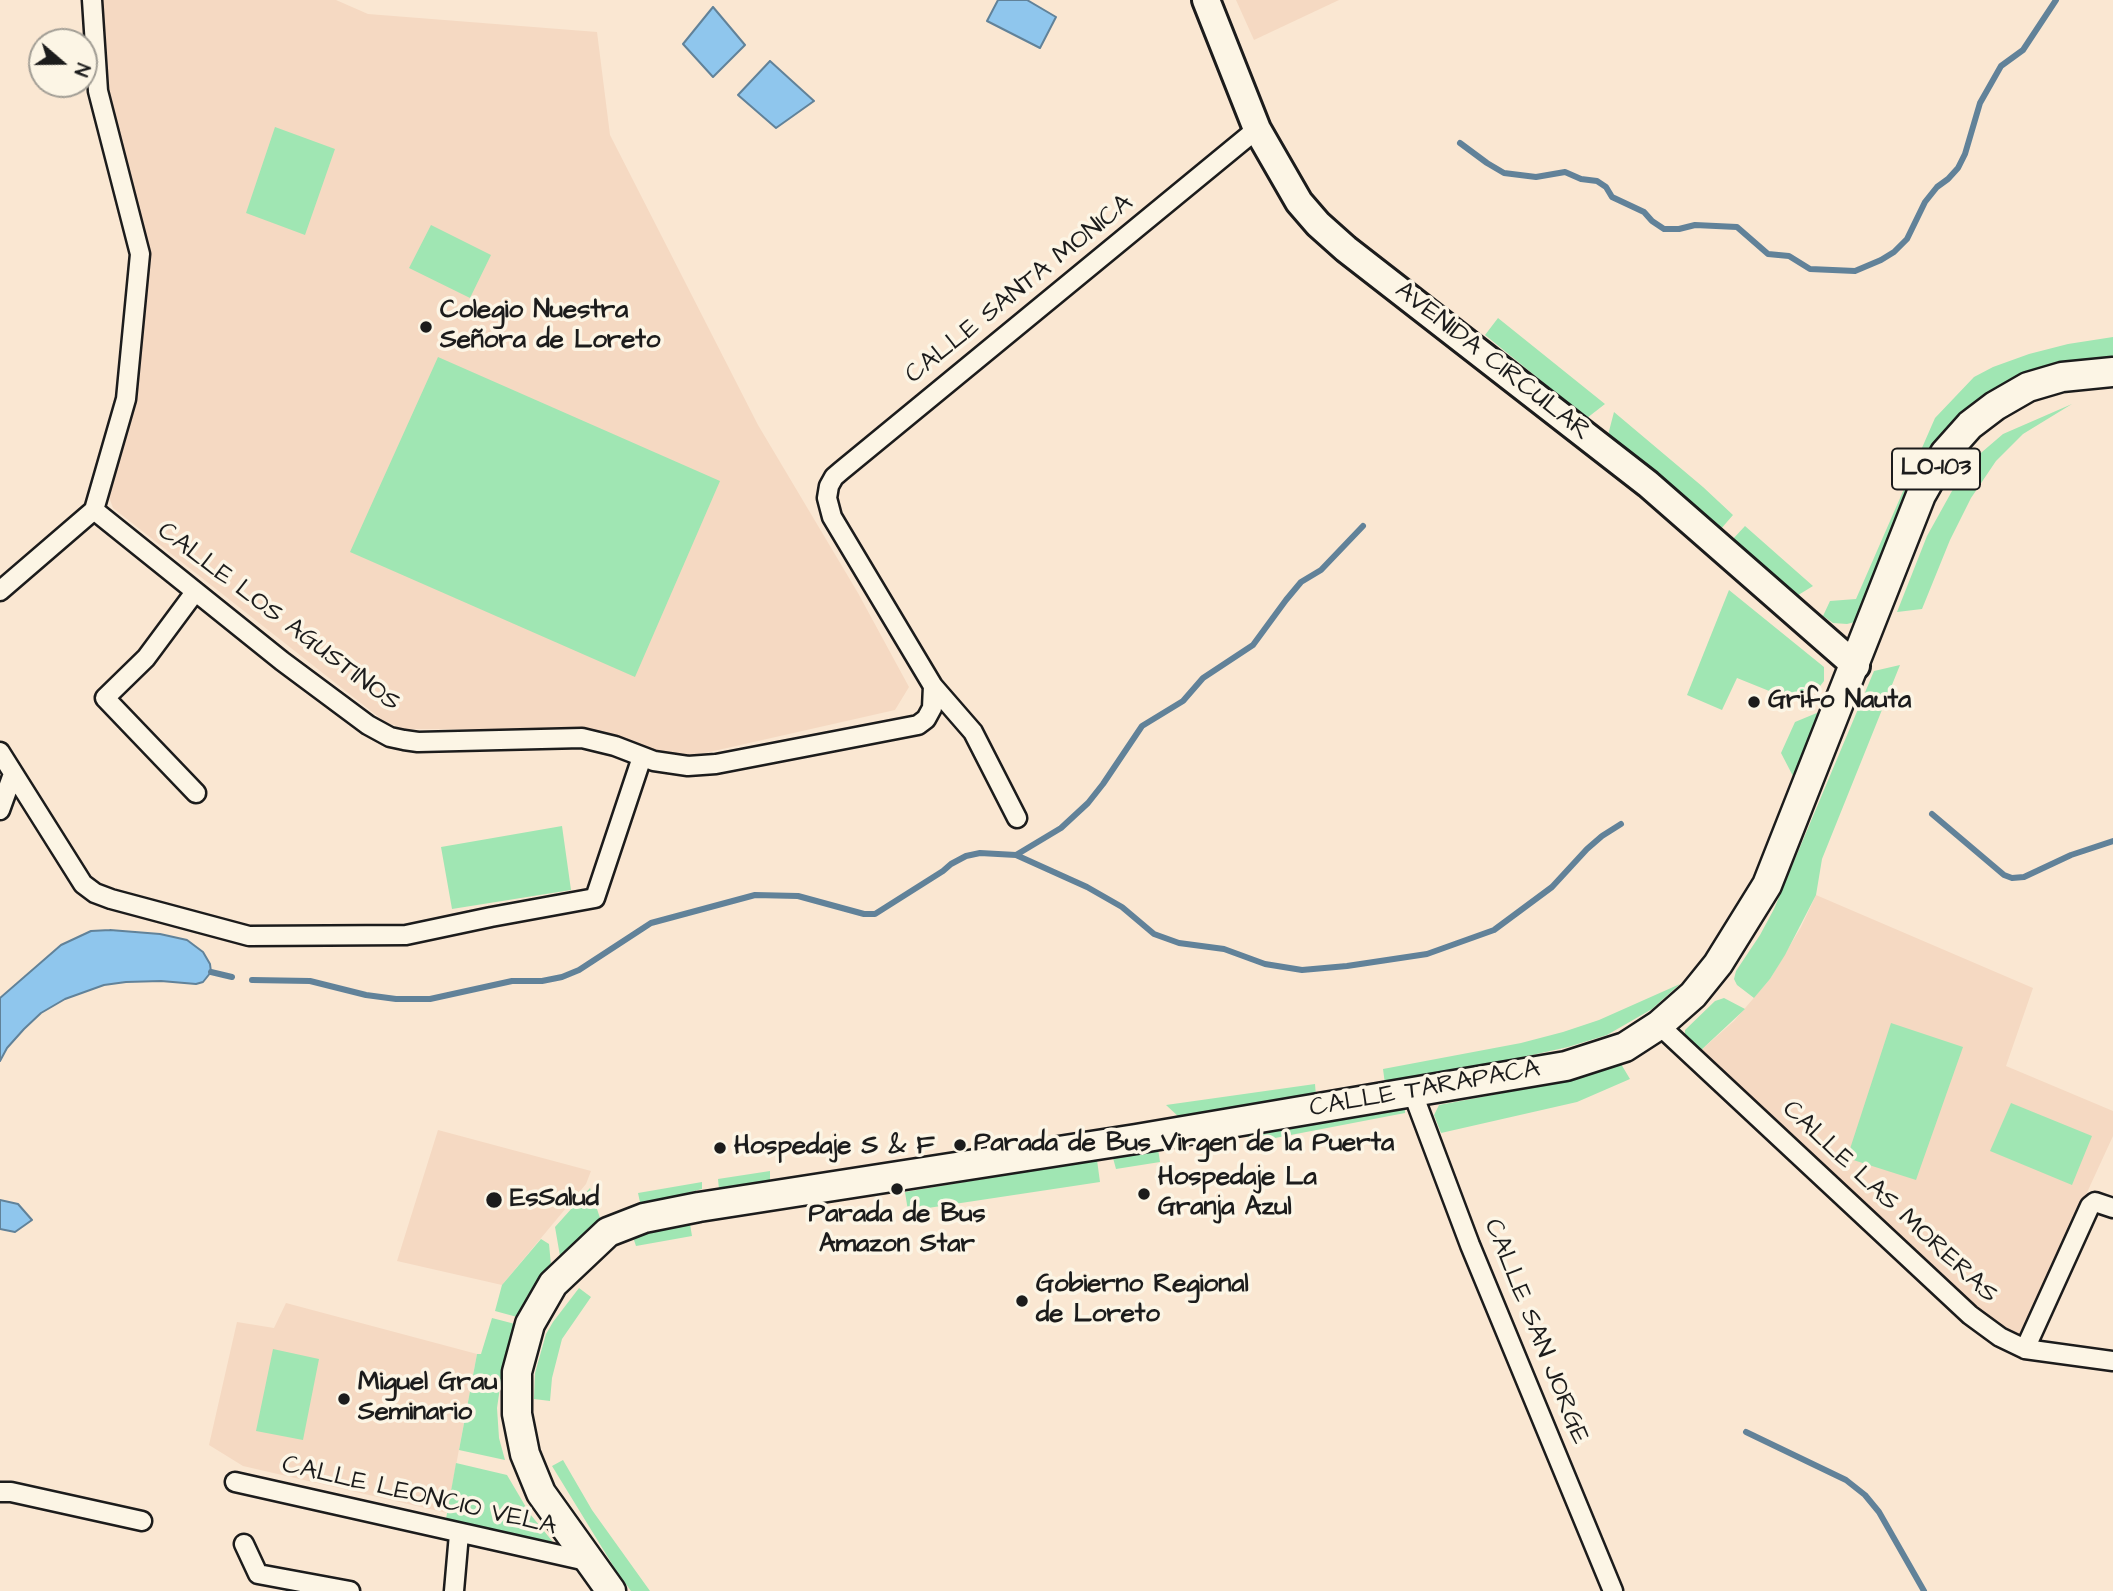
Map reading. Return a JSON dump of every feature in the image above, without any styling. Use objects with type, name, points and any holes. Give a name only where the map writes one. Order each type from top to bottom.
[{"type":"main road","name":"LO-103","points":[[1856,666],[1921,495],[1945,453],[1978,419],[2028,387],[2062,377],[2113,372]]},
{"type":"main road","name":"CALLE TARAPACA","points":[[611,1591],[541,1493],[531,1471],[517,1414],[517,1372],[530,1325],[553,1284],[608,1232],[644,1218],[699,1207],[1136,1139],[1566,1066],[1625,1047],[1659,1026],[1693,995],[1718,964],[1767,885],[1856,666]]},
{"type":"street","points":[[0,591],[94,510],[126,398],[141,254],[98,91],[92,0]]},
{"type":"street","name":"AVENIDA CIRCULAR","points":[[1206,0],[1257,129],[1299,202],[1318,224],[1346,249],[1648,484],[1856,666]]},
{"type":"street","name":"CALLE SANTA MONICA","points":[[933,686],[832,517],[827,498],[834,477],[1257,129]]},
{"type":"street","name":"CALLE LOS AGUSTINOS","points":[[94,510],[357,718],[390,737],[418,742],[582,738],[615,746],[654,761],[688,766],[716,764],[918,725],[926,719],[932,708],[933,686]]},
{"type":"street","points":[[195,592],[146,658],[105,698],[196,793]]},
{"type":"street","points":[[933,686],[973,732],[1017,818]]},
{"type":"street","points":[[0,752],[83,884],[103,896],[249,936],[406,935],[594,898],[642,757]]},
{"type":"street","points":[[0,810],[13,774]]},
{"type":"street","name":"CALLE LAS MORERAS","points":[[1659,1026],[1970,1315],[2000,1337],[2025,1349],[2113,1360]]},
{"type":"street","name":"CALLE SAN JORGE","points":[[1412,1091],[1470,1245],[1613,1591]]},
{"type":"street","points":[[2025,1349],[2090,1206],[2095,1202],[2113,1208]]},
{"type":"street","name":"CALLE LEONCIO VELA","points":[[235,1482],[591,1562]]},
{"type":"street","points":[[0,1492],[142,1521]]},
{"type":"street","points":[[454,1591],[459,1534]]},
{"type":"street","points":[[244,1544],[258,1574],[349,1591]]},
{"type":"shaded area","name":"Colegio Nuestra Señora de Loreto","points":[[102,0],[336,0],[368,14],[597,32],[610,135],[758,425],[858,593],[909,687],[895,710],[705,753],[685,755],[662,754],[590,729],[405,729],[385,722],[113,508],[109,497],[111,486],[136,398],[150,257],[109,90]]},
{"type":"shaded area","points":[[1236,0],[1339,0],[1254,40]]},
{"type":"shaded area","points":[[1816,895],[2033,988],[2006,1066],[2113,1111],[2113,1136],[2021,1336],[1981,1313],[1699,1052],[1734,1021],[1770,979],[1801,927]]},
{"type":"shaded area","name":"EsSalud","points":[[438,1130],[591,1171],[586,1184],[502,1285],[397,1261]]},
{"type":"shaded area","name":"Miguel Grau Seminario","points":[[286,1303],[477,1354],[447,1513],[243,1466],[209,1445],[237,1322],[274,1328]]},
{"type":"green space","points":[[275,127],[335,149],[305,235],[246,213]]},
{"type":"green space","points":[[431,225],[491,255],[470,298],[409,268]]},
{"type":"green space","points":[[1498,318],[1605,404],[1587,418],[1485,335]]},
{"type":"green space","points":[[2113,337],[2113,359],[1991,393],[1859,621],[1833,623],[1823,616],[1830,601],[1856,599],[1935,418],[1974,377],[2029,354]]},
{"type":"green space","points":[[438,357],[720,481],[635,677],[350,552]]},
{"type":"green space","points":[[2072,404],[2023,434],[1996,461],[1971,498],[1950,540],[1922,609],[1897,612],[1927,536],[1952,491],[1975,458],[2003,434]]},
{"type":"green space","points":[[1614,412],[1733,515],[1720,530],[1608,435]]},
{"type":"green space","points":[[1745,526],[1813,586],[1795,597],[1732,540]]},
{"type":"green space","points":[[1729,590],[1824,667],[1824,681],[1817,690],[1794,701],[1737,678],[1722,710],[1687,695]]},
{"type":"green space","points":[[1900,665],[1822,859],[1816,895],[1785,955],[1754,998],[1737,985],[1734,979],[1736,971],[1774,909],[1874,671]]},
{"type":"green space","points":[[1824,710],[1795,780],[1781,753],[1795,722]]},
{"type":"green space","points":[[562,826],[571,890],[452,909],[441,847]]},
{"type":"green space","points":[[1680,984],[1652,1009],[1607,1035],[1568,1047],[1483,1066],[1385,1084],[1383,1069],[1521,1043],[1563,1032],[1599,1020]]},
{"type":"green space","points":[[1724,998],[1745,1009],[1699,1052],[1685,1040],[1685,1030],[1715,1001]]},
{"type":"green space","points":[[1891,1023],[1963,1047],[1916,1180],[1847,1158]]},
{"type":"green space","points":[[1621,1064],[1630,1079],[1577,1102],[1441,1133],[1434,1115],[1439,1105],[1567,1081]]},
{"type":"green space","points":[[1315,1084],[1316,1096],[1180,1118],[1166,1105]]},
{"type":"green space","points":[[2011,1103],[2092,1136],[2072,1185],[1990,1151]]},
{"type":"green space","points":[[1405,1106],[1405,1113],[1249,1143],[1247,1133]]},
{"type":"green space","points":[[1158,1149],[1160,1162],[1116,1169],[1113,1158]]},
{"type":"green space","points":[[1097,1160],[1100,1182],[908,1211],[905,1192]]},
{"type":"green space","points":[[770,1171],[770,1181],[719,1189],[718,1179]]},
{"type":"green space","points":[[702,1182],[702,1189],[641,1207],[638,1193]]},
{"type":"green space","points":[[590,1188],[601,1221],[560,1256],[555,1227]]},
{"type":"green space","points":[[690,1224],[692,1236],[636,1246],[636,1236]]},
{"type":"green space","points":[[541,1239],[549,1244],[551,1265],[527,1296],[517,1317],[495,1311],[502,1285]]},
{"type":"green space","points":[[579,1288],[591,1297],[562,1339],[552,1378],[550,1401],[534,1399],[535,1373],[546,1334]]},
{"type":"green space","points":[[492,1318],[515,1324],[504,1360],[497,1408],[499,1438],[505,1460],[459,1450],[477,1354],[481,1354]]},
{"type":"green space","points":[[273,1349],[319,1359],[303,1440],[256,1431]]},
{"type":"green space","points":[[563,1460],[592,1510],[650,1591],[631,1591],[617,1572],[552,1466]]},
{"type":"green space","points":[[456,1463],[507,1475],[530,1514],[553,1542],[446,1519]]},
{"type":"water","points":[[998,0],[1027,0],[1056,17],[1040,48],[987,21]]},
{"type":"water","points":[[713,7],[745,45],[713,77],[683,44]]},
{"type":"water","points":[[770,61],[814,101],[776,128],[738,95]]},
{"type":"water","points":[[91,931],[160,934],[187,940],[203,952],[211,972],[203,982],[196,984],[126,982],[104,985],[65,999],[41,1013],[24,1029],[7,1048],[0,1061],[0,998],[61,945]]},
{"type":"water","points":[[0,1200],[18,1204],[32,1220],[15,1232],[0,1229]]},
{"type":"waterway","points":[[1460,143],[1504,173],[1536,177],[1565,172],[1581,179],[1597,181],[1606,187],[1612,197],[1644,212],[1664,229],[1695,225],[1737,227],[1768,254],[1789,256],[1810,269],[1855,271],[1881,260],[1907,239],[1925,202],[1958,168],[1965,154],[1980,103],[2001,66],[2023,50],[2056,0]]},
{"type":"waterway","points":[[252,980],[310,981],[366,995],[396,999],[430,999],[512,981],[542,981],[562,977],[579,970],[651,923],[755,895],[798,896],[864,914],[875,914],[966,856],[980,853],[1016,855],[1061,828],[1088,803],[1142,726],[1183,701],[1203,678],[1253,645],[1301,582],[1321,570],[1363,526]]},
{"type":"waterway","points":[[1932,814],[2004,875],[2012,878],[2024,877],[2071,855],[2113,841]]},
{"type":"waterway","points":[[1016,855],[1087,887],[1122,907],[1154,934],[1179,943],[1224,949],[1265,964],[1302,970],[1427,954],[1494,930],[1552,887],[1587,849],[1621,824]]},
{"type":"waterway","points":[[211,972],[232,977]]},
{"type":"waterway","points":[[1746,1432],[1846,1480],[1865,1495],[1879,1512],[1924,1591]]},
{"type":"place","name":"Colegio Nuestra Señora de Loreto","points":[[426,327]]},
{"type":"place","name":"Grifo Nauta","points":[[1754,702]]},
{"type":"place","name":"Parada de Bus Virgen de la Puerta","points":[[960,1145]]},
{"type":"place","name":"Hospedaje S & F","points":[[720,1148]]},
{"type":"place","name":"Parada de Bus Amazon Star","points":[[897,1189]]},
{"type":"place","name":"Hospedaje La Granja Azul","points":[[1144,1194]]},
{"type":"place","name":"EsSalud","points":[[494,1200]]},
{"type":"place","name":"Gobierno Regional de Loreto","points":[[1022,1301]]},
{"type":"place","name":"Miguel Grau Seminario","points":[[344,1399]]}]
